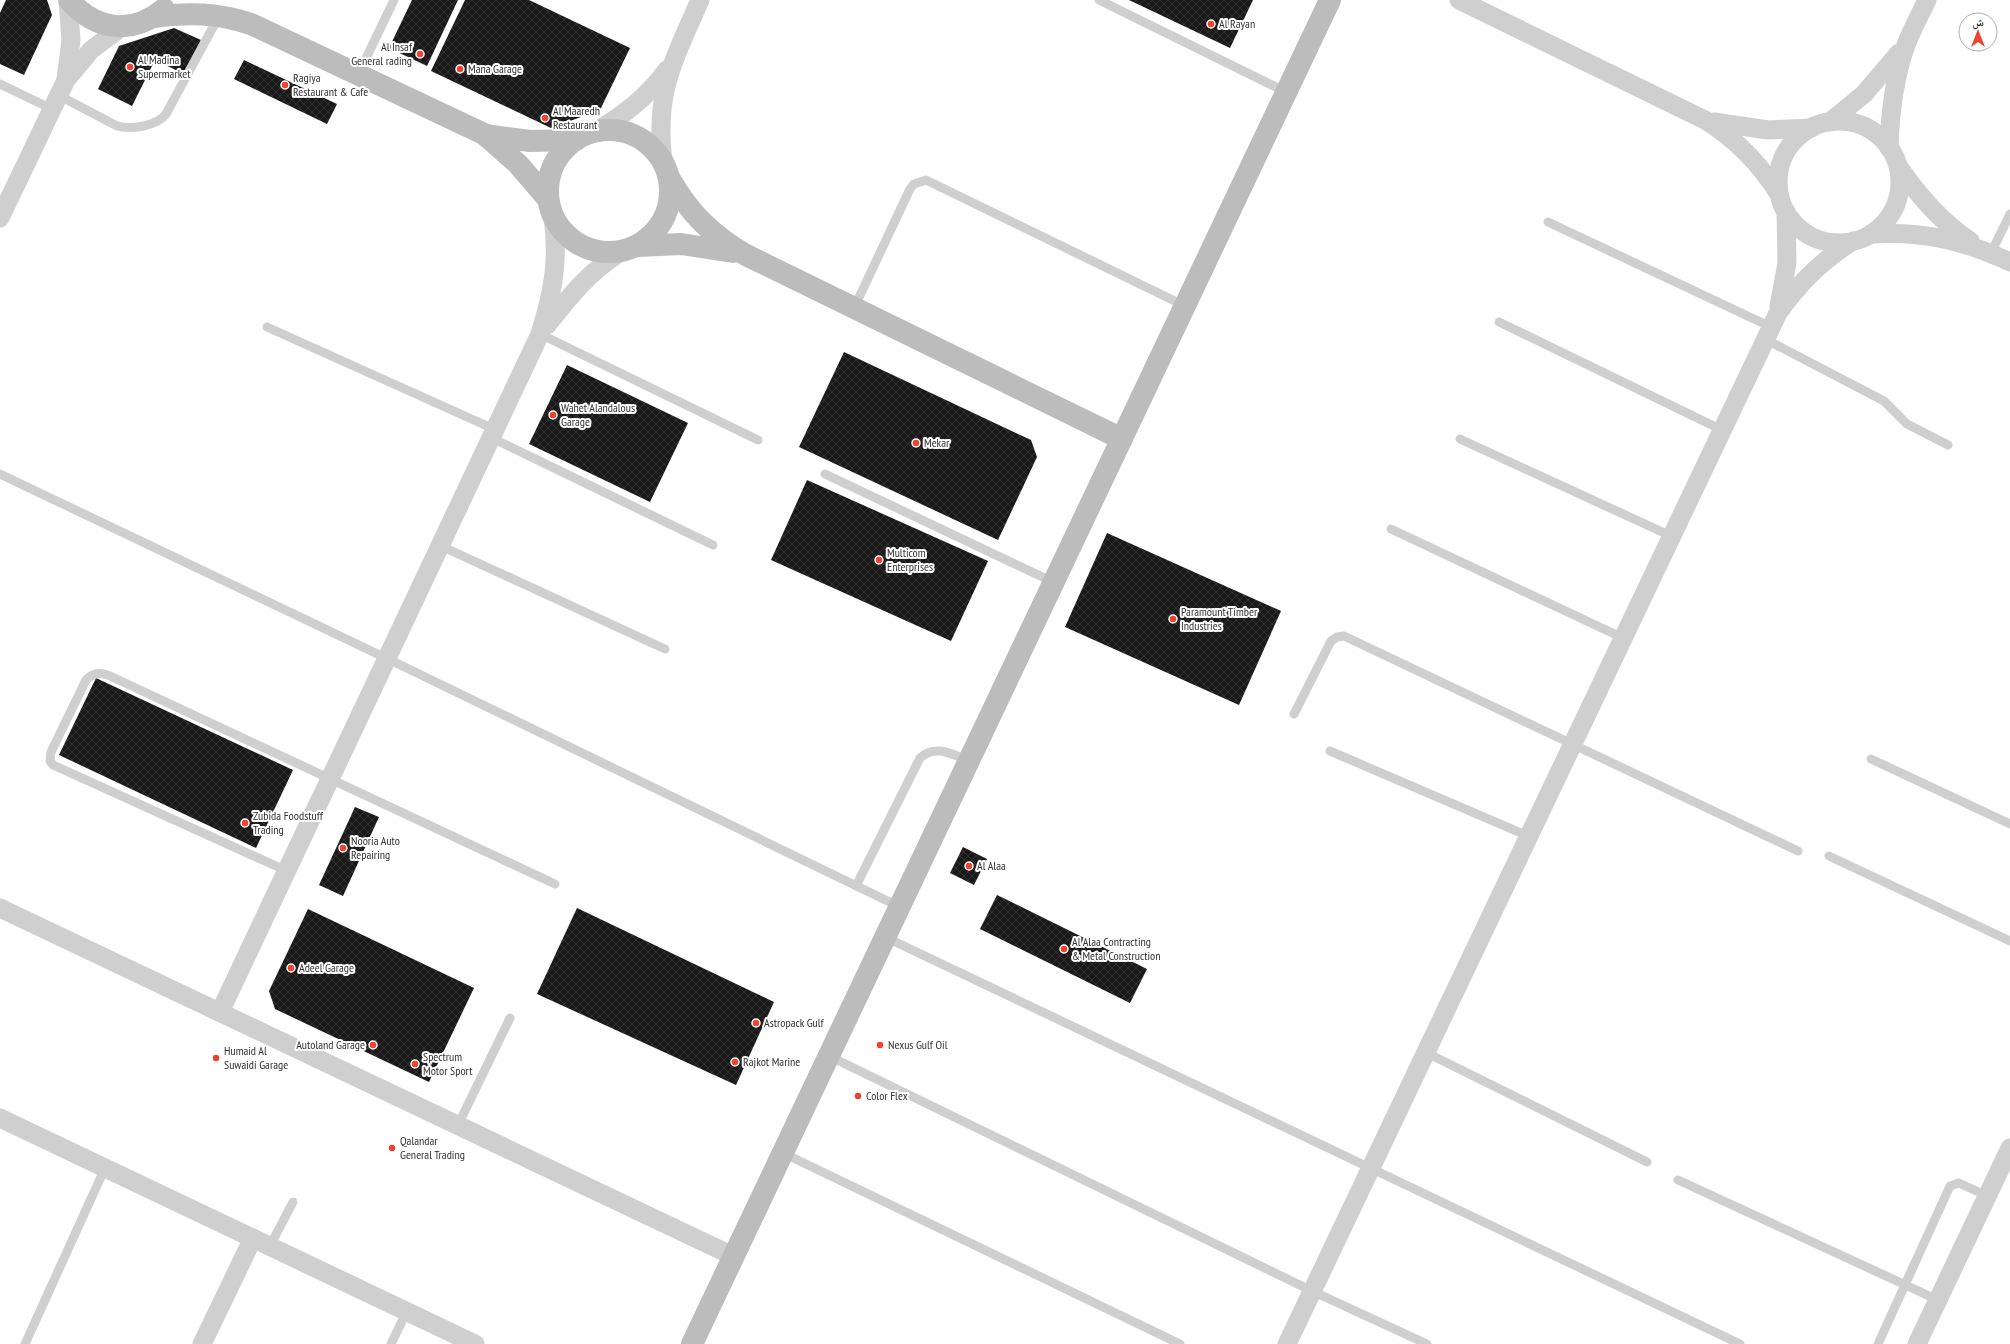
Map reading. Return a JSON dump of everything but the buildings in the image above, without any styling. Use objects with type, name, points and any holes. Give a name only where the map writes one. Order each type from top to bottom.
[{"type":"street","points":[[68,0],[79,11],[92,20],[107,25],[124,26],[139,24],[154,17],[220,8],[484,134],[518,164],[550,208],[562,231],[574,242],[595,251],[689,245],[725,250],[746,255]]},
{"type":"street","points":[[59,95],[71,40],[68,0]]},
{"type":"street","points":[[154,17],[172,0]]},
{"type":"street","points":[[540,334],[573,291],[587,277],[628,249],[651,237],[661,225],[668,211],[671,195],[660,141],[662,102],[672,64],[700,0]]},
{"type":"street","points":[[692,1344],[898,906],[1330,0]]},
{"type":"street","points":[[1459,0],[1705,120],[1725,133],[1747,152],[1759,165],[1779,194],[1786,212],[1787,263],[1771,326]]},
{"type":"street","points":[[1889,148],[1891,105],[1900,64],[1906,44],[1927,0]]},
{"type":"street","points":[[0,218],[59,95],[91,50],[124,26]]},
{"type":"street","points":[[1830,122],[1879,78],[1906,44]]},
{"type":"street","points":[[220,1012],[388,659],[540,334],[554,281],[556,253],[548,181],[554,165],[563,151],[585,136],[613,122],[635,105],[659,81],[672,64]]},
{"type":"street","points":[[1705,120],[1733,126],[1768,130],[1811,128],[1830,122],[1847,122],[1863,126],[1878,135],[1889,148],[1898,165],[1927,204],[1963,236],[1987,251]]},
{"type":"street","points":[[1779,194],[1778,178],[1781,163],[1788,148],[1798,137],[1811,128]]},
{"type":"street","points":[[484,134],[530,141],[585,136],[610,130],[626,132],[641,138],[653,148],[679,195],[702,223],[715,235],[746,255],[1122,439]]},
{"type":"street","points":[[1287,1344],[1771,326],[1790,295],[1814,270],[1836,252],[1853,241],[1871,234],[1883,224],[1896,204],[1900,181],[1898,165]]},
{"type":"street","points":[[1786,212],[1801,229],[1822,240],[1838,243],[1853,241]]},
{"type":"street","points":[[1871,234],[1917,234],[1962,242],[1987,251],[2010,262]]},
{"type":"street","points":[[0,908],[733,1256]]},
{"type":"street","points":[[2,1123],[105,1168],[475,1344]]},
{"type":"street","points":[[1917,1344],[2010,1148]]},
{"type":"street","points":[[202,1344],[253,1238]]},
{"type":"lane","points":[[358,75],[394,0]]},
{"type":"lane","points":[[1099,0],[1287,92]]},
{"type":"lane","points":[[0,84],[59,95],[117,126],[127,128],[156,122],[164,117],[168,110],[220,8]]},
{"type":"lane","points":[[854,308],[910,189],[919,181],[926,180],[1185,306]]},
{"type":"lane","points":[[1987,251],[2010,214]]},
{"type":"lane","points":[[1548,222],[1771,326],[1884,401],[1907,424],[1948,445]]},
{"type":"lane","points":[[1499,322],[1722,430]]},
{"type":"lane","points":[[267,327],[494,434],[713,545]]},
{"type":"lane","points":[[540,334],[758,440]]},
{"type":"lane","points":[[1460,439],[1671,536]]},
{"type":"lane","points":[[0,474],[388,659],[898,906]]},
{"type":"lane","points":[[825,474],[1053,582]]},
{"type":"lane","points":[[1391,529],[1623,638]]},
{"type":"lane","points":[[441,546],[665,649]]},
{"type":"lane","points":[[1294,714],[1331,641],[1336,637],[1344,636],[1798,850]]},
{"type":"lane","points":[[287,871],[56,768],[50,761],[51,752],[86,680],[96,673],[102,673],[555,884]]},
{"type":"lane","points":[[856,886],[920,758],[930,751],[936,750],[968,760]]},
{"type":"lane","points":[[1330,750],[1528,836]]},
{"type":"lane","points":[[1871,759],[2010,824]]},
{"type":"lane","points":[[1829,856],[2010,941]]},
{"type":"lane","points":[[884,936],[1740,1344]]},
{"type":"lane","points":[[458,1125],[510,1018]]},
{"type":"lane","points":[[1425,1052],[1647,1162]]},
{"type":"lane","points":[[828,1055],[1312,1291],[1427,1344]]},
{"type":"lane","points":[[782,1153],[1180,1344]]},
{"type":"lane","points":[[25,1344],[105,1168]]},
{"type":"lane","points":[[1678,1180],[1938,1300]]},
{"type":"lane","points":[[1878,1344],[1950,1186],[1959,1183],[1987,1196]]},
{"type":"lane","points":[[270,1246],[293,1202]]},
{"type":"lane","points":[[391,1344],[407,1311]]},
{"type":"place","name":"Al Rayan","points":[[1211,24]]},
{"type":"place","name":"Al Insaf General rading","points":[[420,54]]},
{"type":"place","name":"Al Madina Supermarket","points":[[130,67]]},
{"type":"place","name":"Mana Garage","points":[[460,69]]},
{"type":"place","name":"Ragiya Restaurant & Cafe","points":[[285,85]]},
{"type":"place","name":"Al Maaredh Restaurant","points":[[545,118]]},
{"type":"place","name":"Wahet Alandalous Garage","points":[[553,415]]},
{"type":"place","name":"Mekar","points":[[916,443]]},
{"type":"place","name":"Multicom Enterprises","points":[[879,560]]},
{"type":"place","name":"Paramount Timber Industries","points":[[1173,619]]},
{"type":"place","name":"Zubida Foodstuff Trading","points":[[245,823]]},
{"type":"place","name":"Nooria Auto Repairing","points":[[343,848]]},
{"type":"place","name":"Al Alaa","points":[[969,866]]},
{"type":"place","name":"Al Alaa Contracting & Metal Construction","points":[[1064,949]]},
{"type":"place","name":"Adeel Garage","points":[[291,968]]},
{"type":"place","name":"Astropack Gulf","points":[[756,1023]]},
{"type":"place","name":"Autoland Garage","points":[[373,1045]]},
{"type":"place","name":"Nexus Gulf Oil","points":[[880,1045]]},
{"type":"place","name":"Humaid Al Suwaidi Garage","points":[[216,1058]]},
{"type":"place","name":"Rajkot Marine","points":[[735,1062]]},
{"type":"place","name":"Spectrum Motor Sport","points":[[415,1064]]},
{"type":"place","name":"Color Flex","points":[[858,1096]]},
{"type":"place","name":"Qalandar General Trading","points":[[392,1148]]}]
